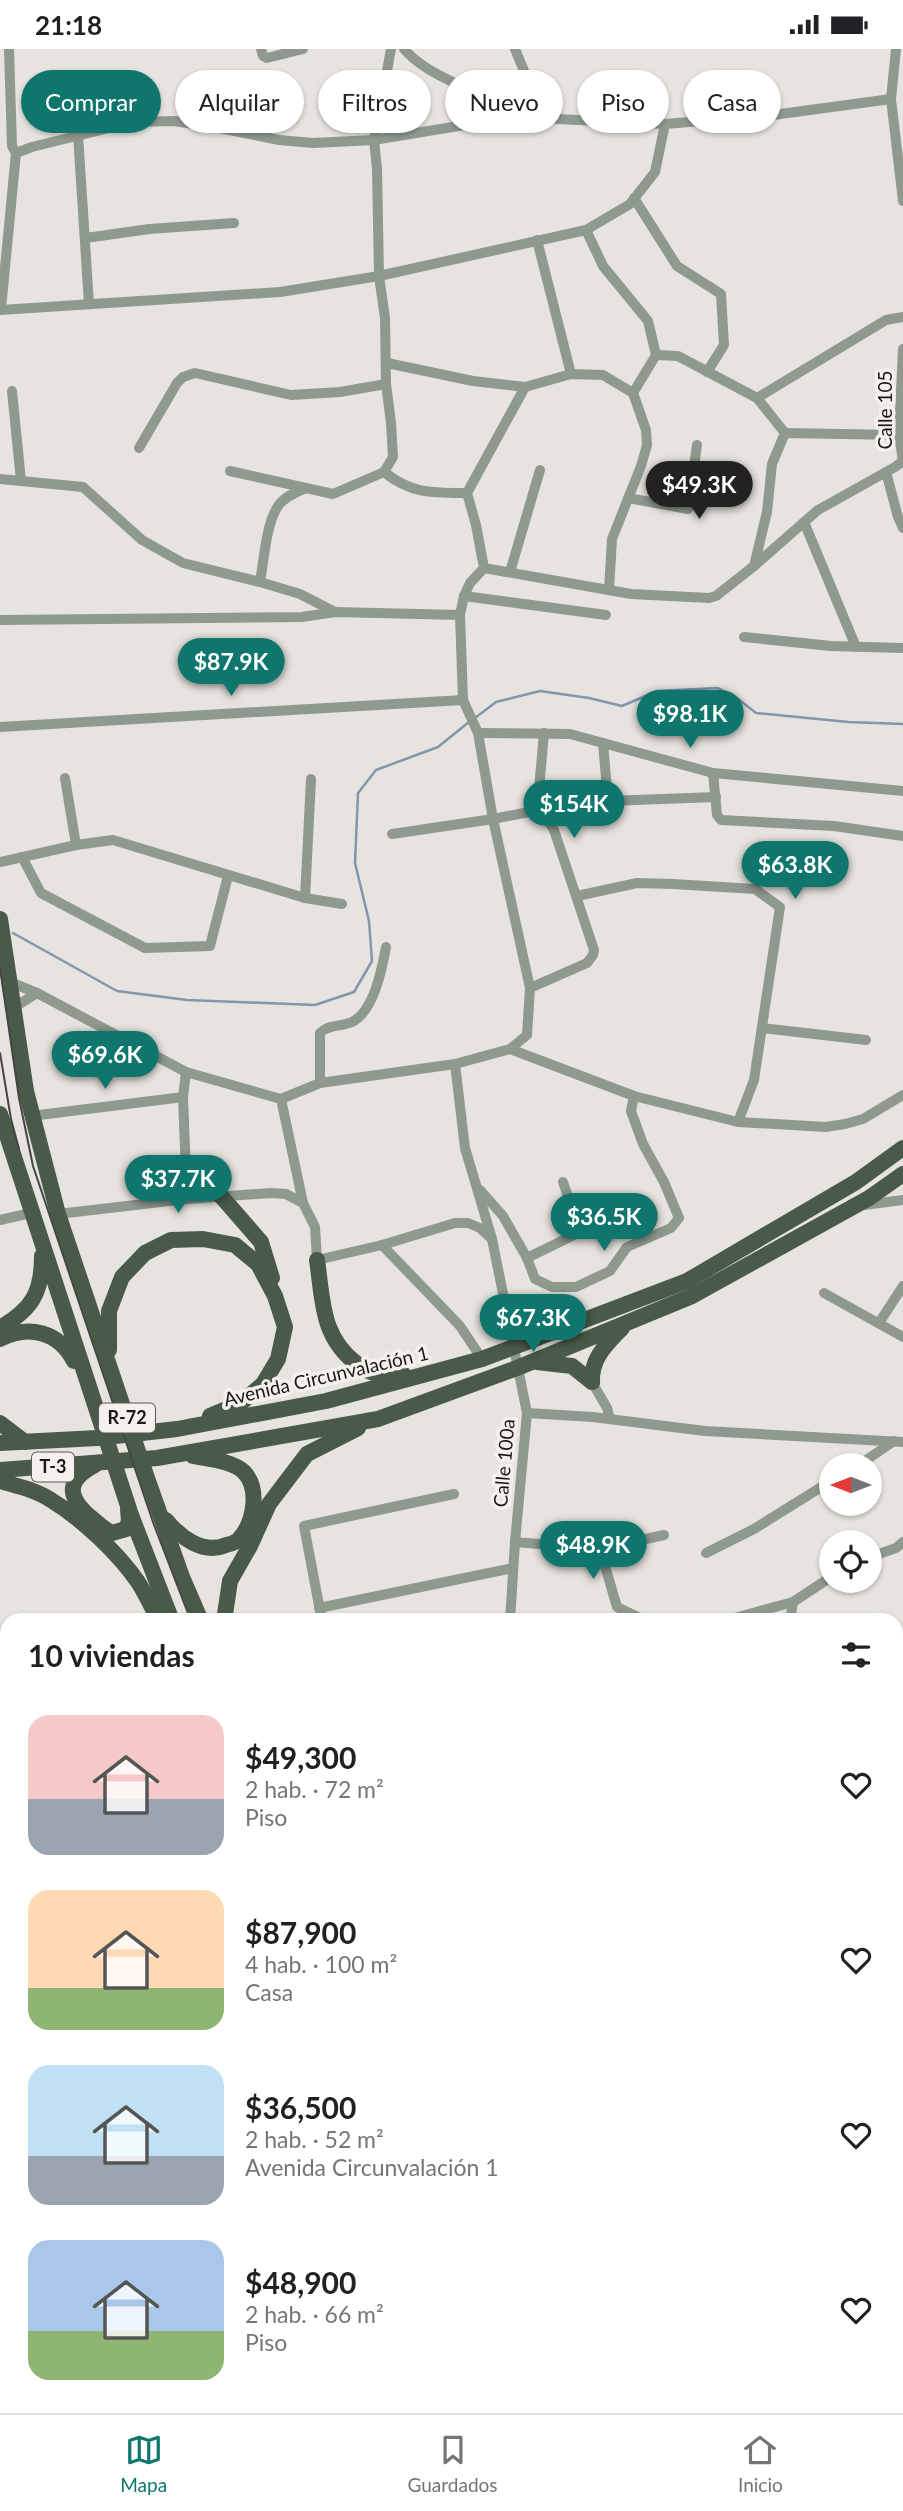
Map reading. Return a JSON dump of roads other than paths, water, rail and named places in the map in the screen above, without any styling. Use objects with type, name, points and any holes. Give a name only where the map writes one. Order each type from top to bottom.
[{"type":"main road","name":"R-72","points":[[0,919],[31,1116],[58,1214],[182,1577],[198,1613]]},
{"type":"main road","name":"R-72","points":[[0,1114],[128,1507],[169,1613]]},
{"type":"main road","name":"Avenida Circunvalación 1","points":[[0,1443],[98,1439],[177,1429],[326,1401],[482,1359],[687,1281],[856,1181],[903,1149]]},
{"type":"main road","name":"T-3","points":[[0,1469],[157,1458],[378,1419],[533,1361],[692,1296],[854,1206],[903,1174]]},
{"type":"main road","points":[[177,1429],[241,1403],[263,1384],[278,1359],[285,1327],[275,1296],[268,1259],[261,1242],[221,1196]]},
{"type":"main road","points":[[108,1363],[109,1311],[122,1277],[145,1253],[171,1240],[203,1239],[234,1245],[258,1264],[275,1296]]},
{"type":"main road","points":[[0,1328],[21,1315],[30,1305],[39,1287],[42,1247]]},
{"type":"main road","points":[[317,1260],[326,1323],[341,1352],[369,1373],[392,1376],[454,1368]]},
{"type":"main road","points":[[592,1382],[591,1367],[596,1357],[627,1322]]},
{"type":"main road","points":[[0,1339],[34,1330],[53,1336],[68,1349],[89,1388]]},
{"type":"main road","points":[[533,1361],[572,1366],[592,1382]]},
{"type":"main road","points":[[225,1613],[230,1581],[250,1546],[269,1503],[288,1478],[307,1454],[378,1419]]},
{"type":"main road","points":[[0,1423],[25,1442]]},
{"type":"main road","points":[[159,1511],[176,1533],[194,1544],[217,1549],[239,1540],[250,1520],[254,1506],[252,1489],[244,1472],[226,1463],[184,1454]]},
{"type":"main road","points":[[101,1463],[85,1470],[72,1487],[72,1496],[78,1506],[112,1533],[126,1529],[129,1521],[128,1507]]},
{"type":"main road","points":[[0,1481],[51,1500],[86,1527],[121,1559],[140,1584],[155,1613]]},
{"type":"street","points":[[9,49],[6,103],[9,148],[1,309],[280,292],[379,276],[586,229],[630,204],[655,172],[663,133]]},
{"type":"street","points":[[261,49],[263,56],[267,58],[303,49]]},
{"type":"street","points":[[230,471],[334,494],[384,472],[393,457],[386,384],[385,318],[379,276],[377,169],[373,140],[391,49]]},
{"type":"street","points":[[404,49],[414,60],[445,80]]},
{"type":"street","points":[[515,49],[524,70]]},
{"type":"street","points":[[896,49],[899,81],[891,99],[903,201]]},
{"type":"street","points":[[669,124],[773,115],[891,99]]},
{"type":"street","points":[[9,148],[133,122],[174,121],[279,140],[313,143],[373,140],[445,128]]},
{"type":"street","points":[[78,135],[89,304]]},
{"type":"street","points":[[634,198],[677,265],[721,293],[724,345],[707,372]]},
{"type":"street","points":[[86,238],[149,229],[234,223]]},
{"type":"street","points":[[586,229],[603,266],[648,321],[656,355],[633,393]]},
{"type":"street","points":[[537,240],[571,374]]},
{"type":"street","points":[[757,398],[886,320],[903,317]]},
{"type":"street","name":"Calle 105","points":[[903,349],[897,465],[898,517],[903,528]]},
{"type":"street","points":[[656,355],[678,356],[757,398],[785,433]]},
{"type":"street","points":[[387,363],[473,381],[525,387],[571,374],[603,375],[633,393],[647,436],[645,453],[612,539],[609,590]]},
{"type":"street","points":[[139,448],[177,383],[183,377],[195,373],[291,395],[340,392],[386,384]]},
{"type":"street","points":[[484,568],[467,493],[525,387]]},
{"type":"street","points":[[12,391],[21,481]]},
{"type":"street","points":[[785,433],[899,435]]},
{"type":"street","points":[[754,566],[767,513],[772,464],[785,433]]},
{"type":"street","points":[[628,498],[688,509],[697,445]]},
{"type":"street","points":[[484,568],[631,594],[709,598],[716,596],[754,566],[818,510],[897,465]]},
{"type":"street","points":[[510,572],[540,470]]},
{"type":"street","points":[[384,472],[397,483],[426,493],[467,493]]},
{"type":"street","points":[[0,479],[83,487],[142,540],[183,563],[300,594],[335,612]]},
{"type":"street","points":[[260,582],[270,530],[278,506],[290,495],[306,488]]},
{"type":"street","points":[[804,522],[856,647]]},
{"type":"street","points":[[10,982],[37,993],[186,1072],[281,1099],[320,1083],[456,1064],[510,1049],[527,1035],[530,988],[492,820],[477,730],[463,700],[460,615],[470,583],[484,568]]},
{"type":"street","points":[[464,596],[606,615]]},
{"type":"street","points":[[0,620],[302,617],[335,612],[460,615]]},
{"type":"street","points":[[744,637],[856,647],[903,648]]},
{"type":"street","points":[[0,727],[463,700]]},
{"type":"street","points":[[477,730],[570,734],[713,773],[903,791]]},
{"type":"street","points":[[537,811],[544,733]]},
{"type":"street","points":[[603,743],[608,801],[716,797]]},
{"type":"street","points":[[713,773],[717,815],[721,820],[834,826],[903,836]]},
{"type":"street","points":[[65,778],[76,845]]},
{"type":"street","points":[[305,898],[311,779]]},
{"type":"street","points":[[392,834],[492,820],[523,811],[537,811],[547,819],[554,830],[594,950],[587,963],[530,988]]},
{"type":"street","points":[[0,862],[76,845],[113,840],[305,898],[342,904]]},
{"type":"street","points":[[22,857],[41,893],[145,947],[210,946],[228,876]]},
{"type":"street","points":[[577,897],[637,883],[755,889],[780,907],[754,1080],[738,1122]]},
{"type":"street","points":[[320,1083],[320,1033],[326,1028],[353,1022],[369,1005],[381,972],[386,947]]},
{"type":"street","points":[[13,1008],[37,993]]},
{"type":"street","points":[[762,1028],[866,1040]]},
{"type":"street","points":[[510,1049],[634,1096],[738,1122],[826,1127],[845,1124],[863,1119],[903,1095]]},
{"type":"street","name":"Calle 100a","points":[[456,1064],[465,1148],[492,1239],[527,1413],[510,1613]]},
{"type":"street","points":[[186,1072],[183,1097],[187,1199]]},
{"type":"street","points":[[476,1185],[503,1216],[527,1258],[535,1279],[552,1287],[576,1287],[610,1271],[627,1247],[671,1229],[679,1218],[664,1182],[643,1144],[631,1111],[634,1096]]},
{"type":"street","points":[[31,1116],[183,1097]]},
{"type":"street","points":[[281,1099],[303,1203],[315,1227],[317,1260],[382,1245],[455,1223],[468,1223],[480,1228],[492,1239]]},
{"type":"street","points":[[527,1258],[580,1232],[563,1182]]},
{"type":"street","points":[[58,1214],[187,1199],[271,1193],[286,1194],[303,1203]]},
{"type":"street","points":[[854,1206],[903,1200]]},
{"type":"street","points":[[0,1220],[31,1213]]},
{"type":"street","points":[[382,1245],[460,1326],[482,1359]]},
{"type":"street","points":[[879,1323],[903,1286]]},
{"type":"street","points":[[824,1293],[903,1337]]},
{"type":"street","points":[[592,1382],[607,1408],[610,1419]]},
{"type":"street","points":[[527,1413],[610,1419],[705,1431],[899,1441]]},
{"type":"street","points":[[879,1453],[899,1441]]},
{"type":"street","points":[[706,1553],[754,1529],[819,1488]]},
{"type":"street","points":[[320,1613],[304,1526],[454,1494]]},
{"type":"street","points":[[515,1542],[600,1549],[664,1535]]},
{"type":"street","points":[[882,1552],[896,1548],[903,1542]]},
{"type":"street","points":[[600,1549],[617,1607],[629,1613]]},
{"type":"street","points":[[319,1608],[513,1568]]},
{"type":"street","points":[[753,1613],[793,1602],[819,1585]]},
{"type":"street","points":[[791,1613],[793,1602]]},
{"type":"waterway","points":[[475,718],[496,702],[540,691],[622,706],[657,691],[718,688],[756,713],[848,722],[903,724]]},
{"type":"waterway","points":[[13,933],[117,991],[187,1000],[315,1005],[354,992],[372,961],[369,921],[355,863],[358,793],[376,770],[438,747],[469,722]]},
{"type":"tram line","points":[[0,968],[19,1098],[33,1166],[154,1525],[188,1613]]},
{"type":"tram line","points":[[0,1053],[19,1149]]}]
